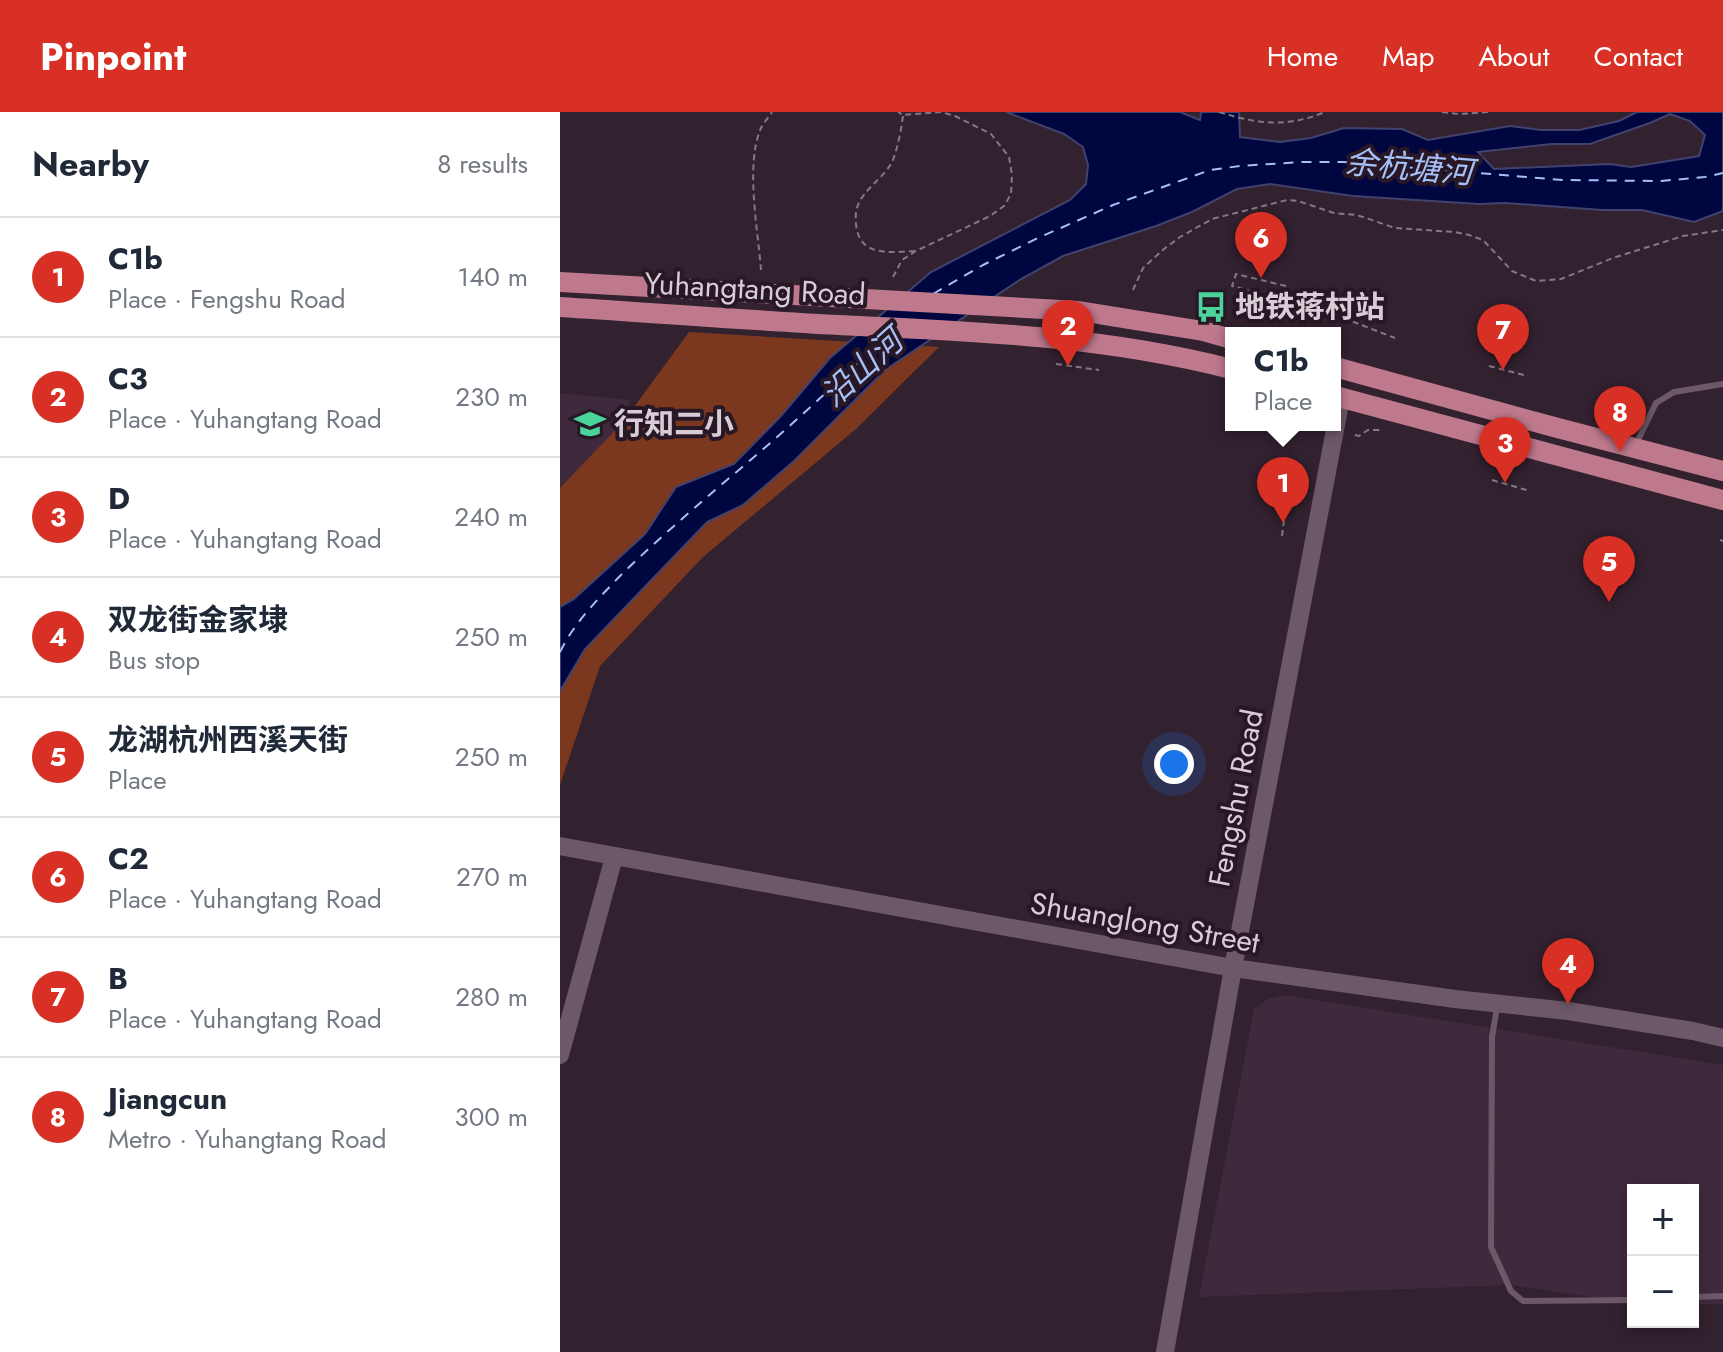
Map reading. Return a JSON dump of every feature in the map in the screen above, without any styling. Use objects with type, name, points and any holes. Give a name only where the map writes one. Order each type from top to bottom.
[{"type":"main road","name":"Yuhangtang Road","points":[[560,282],[1079,311],[1225,337]]},
{"type":"main road","name":"Yuhangtang Road","points":[[560,307],[981,332],[1084,342],[1189,358],[1225,367]]},
{"type":"main road","points":[[1341,369],[1723,471]]},
{"type":"main road","points":[[1341,398],[1723,500]]},
{"type":"street","name":"Fengshu Road","points":[[1165,1352],[1332,431]]},
{"type":"street","name":"Shuanglong Street","points":[[560,846],[1233,968],[1568,1011],[1723,1038]]},
{"type":"street","points":[[560,1055],[614,857]]},
{"type":"lane","points":[[1634,448],[1656,403],[1674,392],[1723,384]]},
{"type":"lane","points":[[1498,1004],[1492,1037],[1491,1247],[1500,1269],[1511,1291],[1523,1301],[1627,1300]]},
{"type":"lane","points":[[1699,1297],[1723,1296]]},
{"type":"path","points":[[761,270],[753,169],[762,126],[772,112]]},
{"type":"path","points":[[893,277],[902,260],[916,251],[990,216],[1004,206],[1011,194],[1012,175],[1009,157],[991,134],[941,112],[903,115],[898,112]]},
{"type":"path","points":[[1219,112],[1267,123],[1301,121],[1325,112]]},
{"type":"path","points":[[1442,112],[1489,112]]},
{"type":"path","points":[[903,115],[892,161],[860,200],[856,227],[860,239],[868,248],[883,252],[916,251]]},
{"type":"path","points":[[1133,290],[1143,268],[1180,237],[1212,219],[1287,200],[1334,213],[1357,215],[1395,228],[1469,235],[1483,240],[1512,271],[1536,281],[1561,279],[1613,258],[1683,236],[1723,230]]},
{"type":"path","points":[[1286,286],[1236,274],[1232,286],[1333,314],[1395,338]]},
{"type":"path","points":[[1056,364],[1099,370]]},
{"type":"path","points":[[1489,366],[1528,376]]},
{"type":"path","points":[[1355,435],[1380,428]]},
{"type":"path","points":[[1492,480],[1530,491]]},
{"type":"path","points":[[1282,536],[1287,497]]},
{"type":"shaded area","points":[[689,332],[939,347],[856,429],[703,557],[600,666],[560,785],[560,488],[623,422]]},
{"type":"shaded area","name":"行知二小","points":[[560,393],[631,400],[609,447],[560,493]]},
{"type":"shaded area","points":[[1284,995],[1723,1065],[1723,1304],[1699,1304],[1699,1184],[1627,1184],[1627,1302],[1510,1285],[1199,1297],[1254,1009],[1268,999]]},
{"type":"water","points":[[1006,112],[1180,112],[1200,120],[1201,112],[1239,112],[1240,137],[1280,142],[1311,138],[1344,128],[1402,129],[1428,140],[1510,126],[1579,130],[1619,121],[1637,112],[1723,112],[1723,211],[1694,222],[1642,210],[1353,196],[1270,184],[1237,189],[1156,226],[1063,256],[1021,279],[885,370],[794,461],[743,505],[707,522],[585,649],[560,691],[560,607],[574,599],[645,534],[676,487],[734,464],[781,416],[830,358],[931,272],[1070,200],[1086,184],[1088,165],[1083,147],[1064,134]],"holes":[[[1670,114],[1690,121],[1705,135],[1699,156],[1631,167],[1609,164],[1494,169],[1478,152],[1552,144],[1590,144]]]},
{"type":"ferry route","points":[[933,294],[1038,238],[1113,205],[1210,170],[1302,162],[1343,162],[1563,180],[1661,181],[1723,173]]},
{"type":"ferry route","points":[[560,652],[579,621],[620,576],[887,336]]},
{"type":"place","name":"C2","points":[[1261,278]]},
{"type":"place","name":"地铁蒋村站","points":[[1211,307]]},
{"type":"place","name":"C3","points":[[1068,366]]},
{"type":"place","name":"B","points":[[1503,370]]},
{"type":"place","name":"行知二小","points":[[590,424]]},
{"type":"place","name":"Jiangcun","points":[[1620,452]]},
{"type":"place","name":"D","points":[[1505,483]]},
{"type":"place","name":"C1b","points":[[1283,523]]},
{"type":"place","name":"龙湖杭州西溪天街","points":[[1609,602]]},
{"type":"place","name":"双龙街金家埭","points":[[1568,1004]]},
{"type":"water label","name":"余杭塘河","points":[[1409,167]]},
{"type":"water label","name":"沿山河","points":[[862,368]]}]
